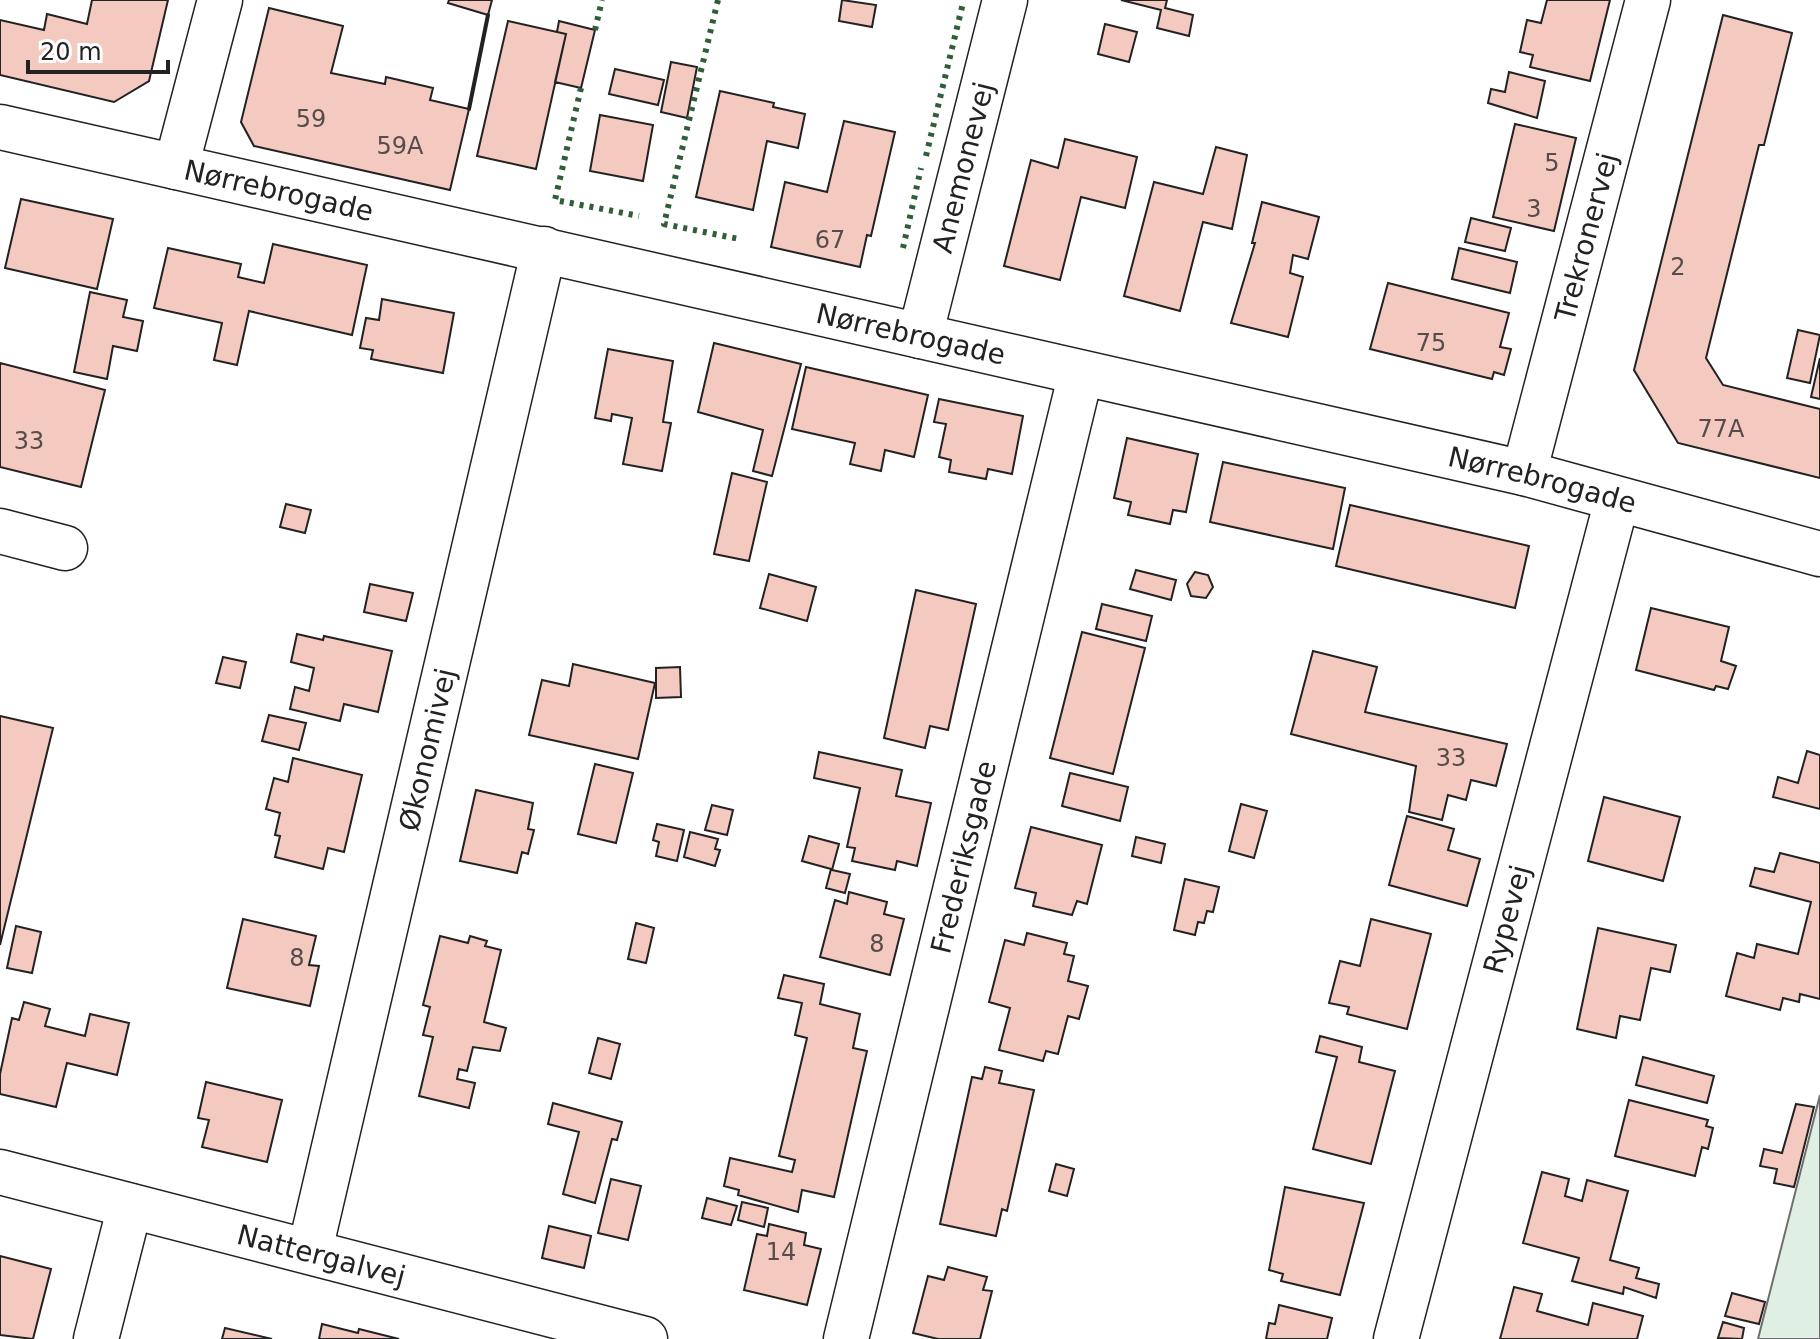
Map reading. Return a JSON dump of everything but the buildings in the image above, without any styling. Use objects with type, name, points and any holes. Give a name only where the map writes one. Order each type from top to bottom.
[{"type":"street","points":[[176,167],[220,0]]},
{"type":"street","name":"Anemonevej","points":[[920,336],[1005,0]]},
{"type":"street","name":"Trekronervej","points":[[1524,473],[1648,0]]},
{"type":"street","name":"Nørrebrogade","points":[[0,127],[1524,473],[1820,554]]},
{"type":"street","name":"Økonomivej","points":[[310,1250],[544,249]]},
{"type":"street","name":"Frederiksgade","points":[[846,1339],[1081,373]]},
{"type":"street","name":"Rypevej","points":[[1396,1339],[1617,500]]},
{"type":"street","points":[[0,531],[65,548]]},
{"type":"street","name":"Nattergalvej","points":[[0,1172],[310,1250],[619,1336]]},
{"type":"street","points":[[96,1339],[130,1206]]},
{"type":"green space","points":[[1820,1095],[1820,1339],[1758,1339]]},
{"type":"hedge","points":[[595,30],[602,0]]},
{"type":"hedge","points":[[718,0],[664,224],[739,239]]},
{"type":"hedge","points":[[926,156],[963,3]]},
{"type":"hedge","points":[[581,88],[555,200],[639,216]]},
{"type":"hedge","points":[[903,248],[921,168]]},
{"type":"wall","points":[[469,109],[488,15]]}]
